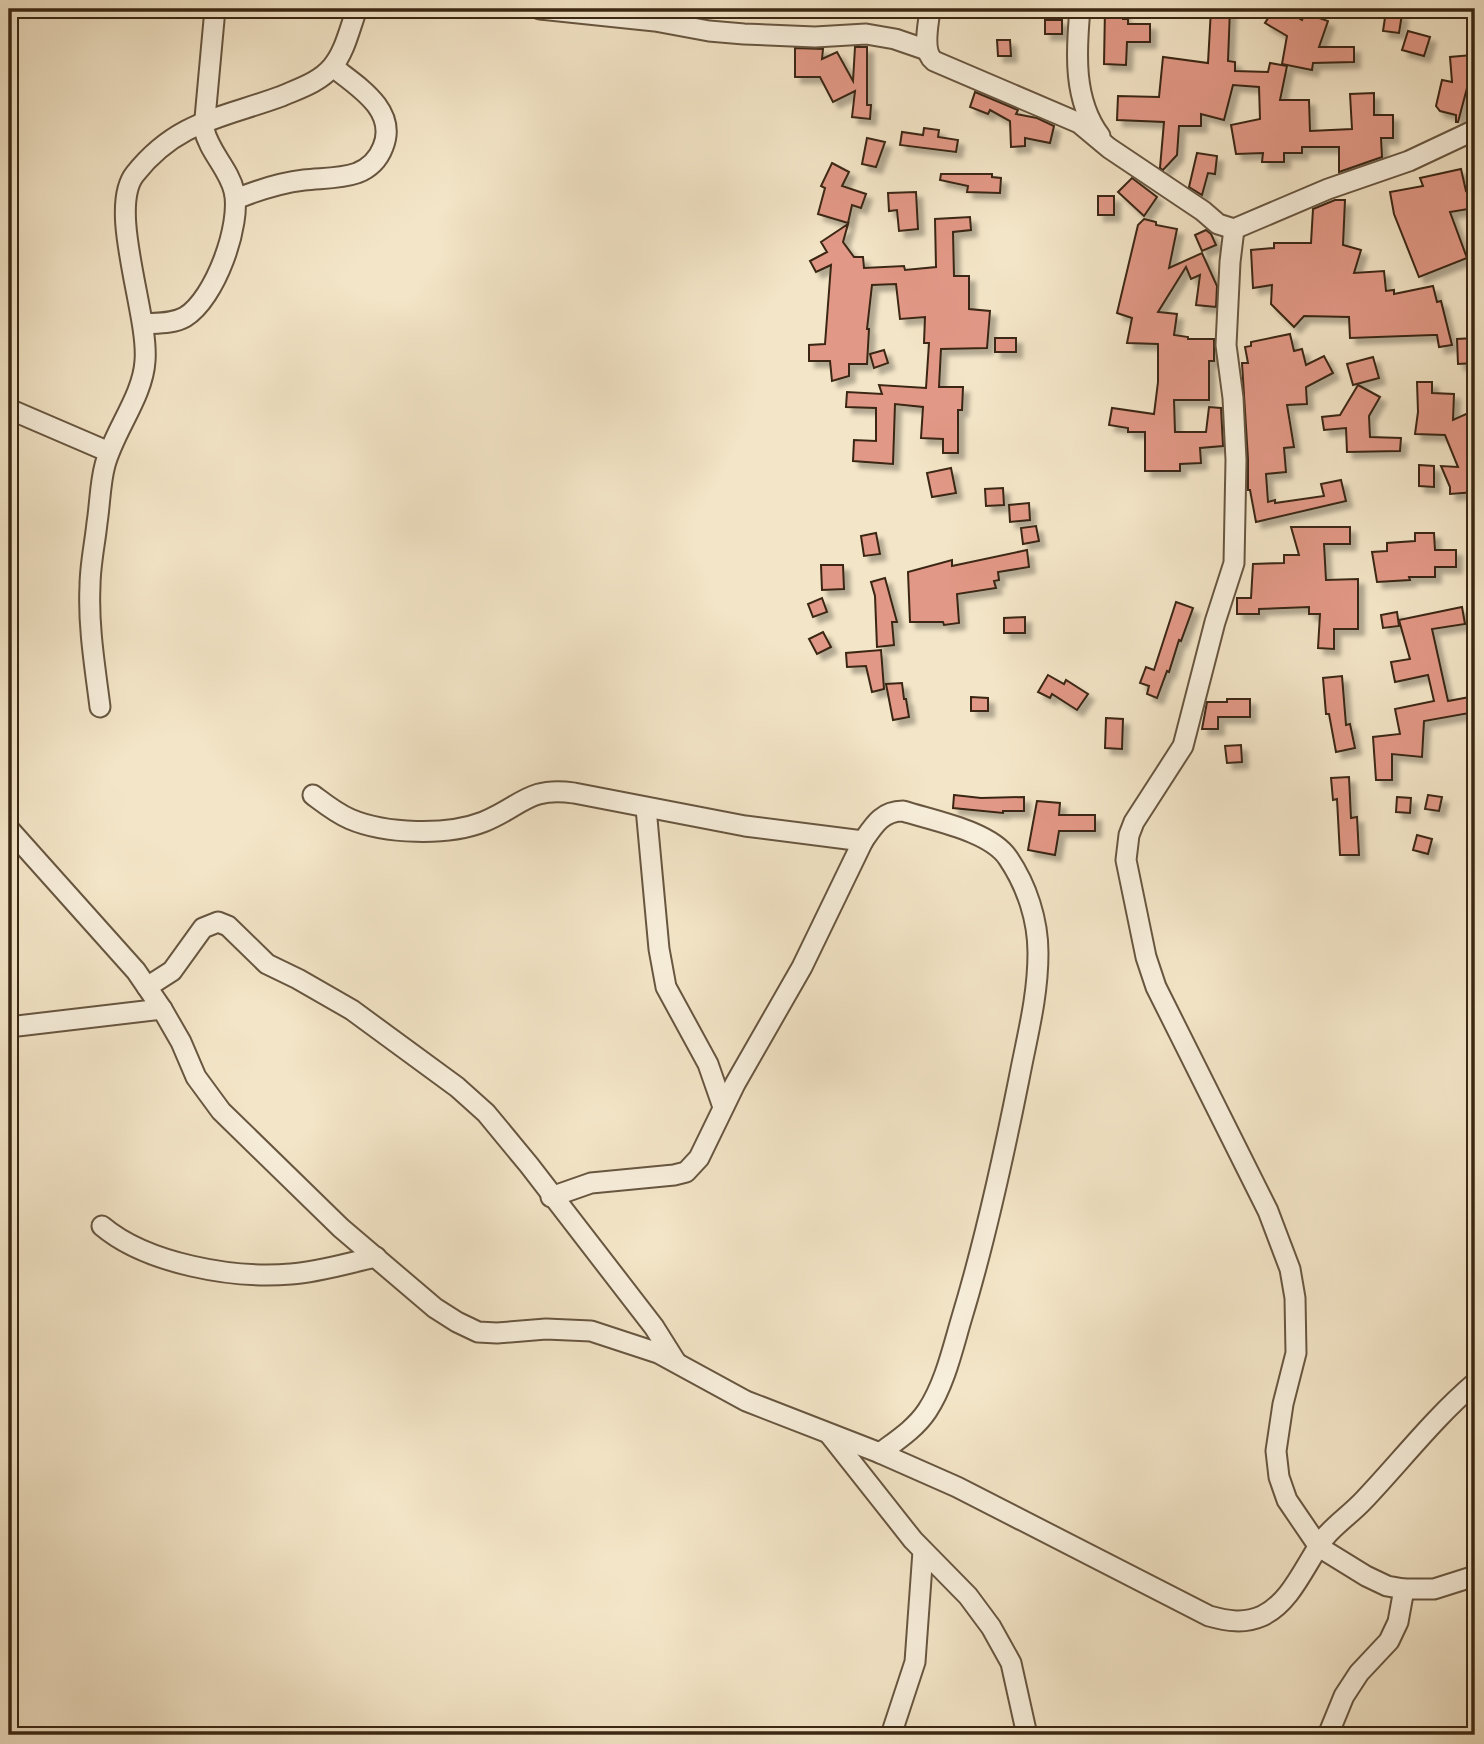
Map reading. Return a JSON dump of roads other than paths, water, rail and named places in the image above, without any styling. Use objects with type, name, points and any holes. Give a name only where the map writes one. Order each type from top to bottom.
[{"type":"street","points":[[143,324],[176,321],[197,307],[225,259],[236,212],[234,188],[208,143],[204,122],[215,9]]},
{"type":"street","points":[[100,707],[90,585],[104,467],[140,383],[145,364],[143,324],[126,224],[126,190],[133,176],[174,136],[204,122],[295,90],[319,78],[333,67],[356,9]]},
{"type":"street","points":[[540,9],[744,34],[815,37],[866,34],[895,39],[927,50]]},
{"type":"street","points":[[930,9],[927,50],[934,61],[1079,124],[1109,148],[1203,211],[1217,224],[1234,229],[1318,193],[1409,161],[1475,130]]},
{"type":"street","points":[[1080,9],[1079,69],[1082,100],[1097,131],[1109,148]]},
{"type":"street","points":[[236,199],[280,184],[336,178],[371,167],[386,138],[380,108],[372,98],[333,67]]},
{"type":"street","points":[[1234,229],[1226,345],[1233,398],[1235,447],[1234,564],[1215,622],[1183,747],[1134,822],[1129,835],[1126,860],[1146,957],[1156,987],[1268,1212],[1290,1269],[1295,1298],[1296,1353],[1283,1404],[1276,1451],[1276,1465],[1287,1500],[1319,1547],[1366,1577],[1387,1586],[1404,1590],[1434,1589],[1475,1576]]},
{"type":"street","points":[[9,409],[109,452]]},
{"type":"street","points":[[313,795],[333,810],[376,828],[426,831],[467,827],[482,822],[534,794],[549,790],[745,826],[863,841]]},
{"type":"street","points":[[646,808],[659,949],[666,987],[708,1064],[723,1107]]},
{"type":"street","points":[[551,1196],[591,1183],[686,1172],[699,1158],[723,1107],[802,967],[863,841],[876,823],[892,811],[904,811],[989,840],[1001,848],[1024,886],[1034,915],[1038,950],[1035,1000],[1004,1157],[950,1357],[928,1411],[880,1453]]},
{"type":"street","points":[[9,829],[136,971],[162,1009],[196,1077],[221,1111],[341,1227],[435,1308],[478,1332],[497,1334],[547,1329],[591,1331],[657,1353],[746,1401],[880,1453],[1010,1513],[1209,1616],[1231,1622],[1262,1616],[1278,1605],[1326,1536],[1362,1503],[1454,1401],[1475,1383]]},
{"type":"street","points":[[147,987],[172,971],[203,928],[218,922],[228,926],[267,964],[352,1010],[457,1087],[486,1113],[654,1327],[676,1363]]},
{"type":"street","points":[[9,1027],[162,1009]]},
{"type":"street","points":[[102,1226],[114,1236],[159,1257],[190,1266],[229,1272],[292,1274],[376,1257]]},
{"type":"street","points":[[829,1434],[923,1551],[968,1596],[991,1627],[1011,1663],[1027,1735]]},
{"type":"street","points":[[891,1735],[915,1662],[923,1551]]},
{"type":"street","points":[[1328,1735],[1344,1696],[1366,1664],[1388,1641],[1398,1622],[1404,1590]]}]
